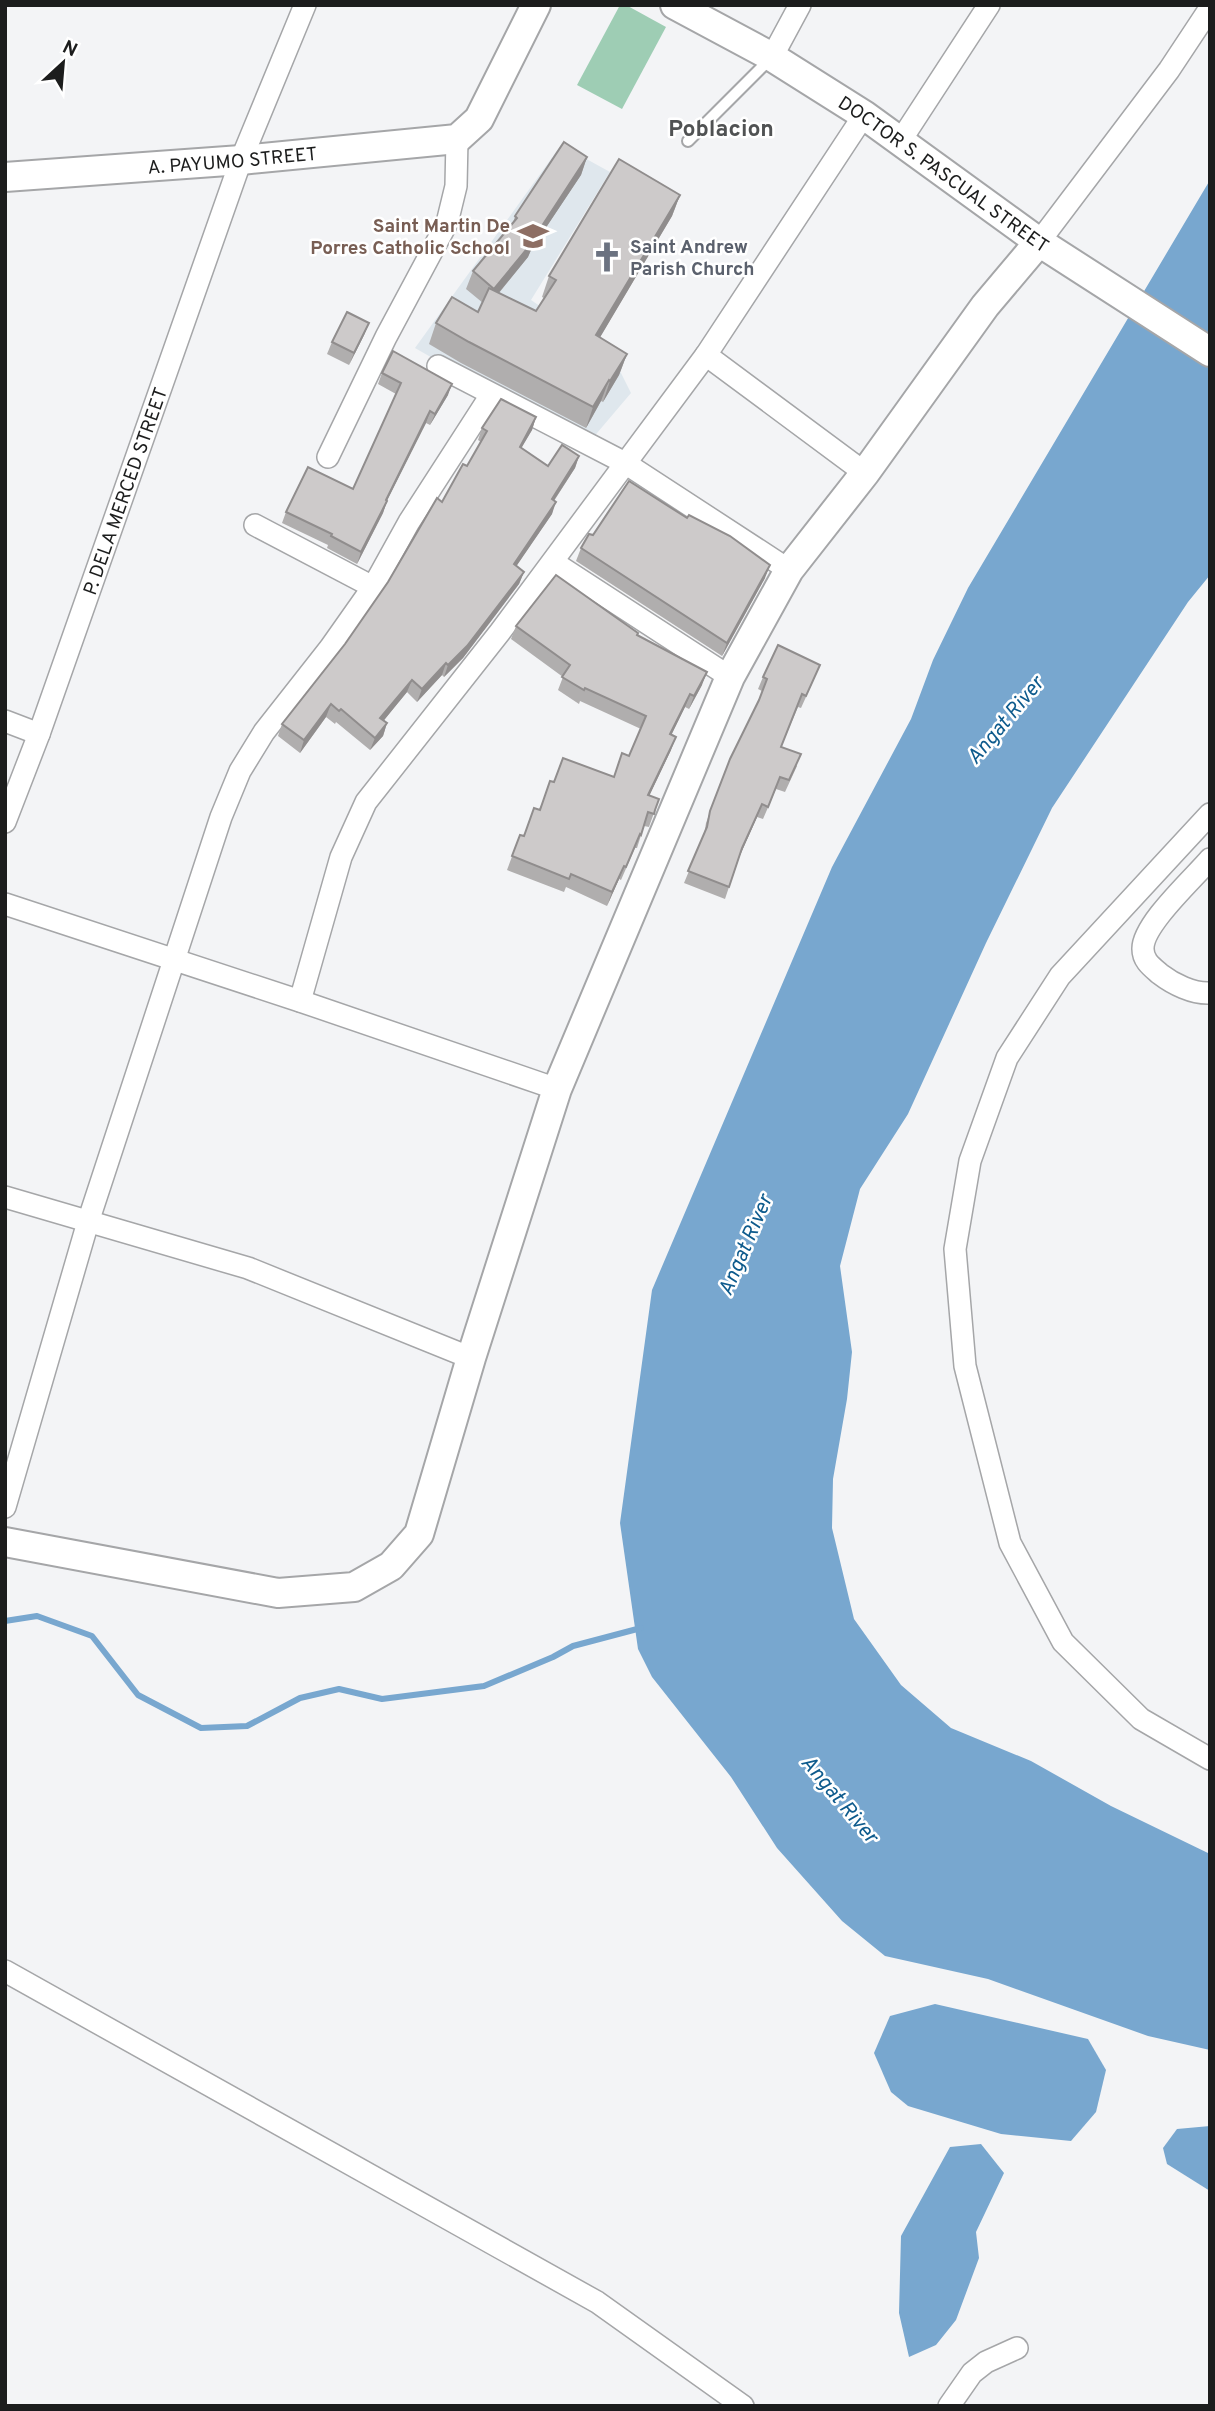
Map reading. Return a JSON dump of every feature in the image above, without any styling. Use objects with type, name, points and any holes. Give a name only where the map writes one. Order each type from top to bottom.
[{"type":"street","name":"P. DELA MERCED STREET","points":[[5,822],[39,734],[242,160],[305,5]]},
{"type":"street","points":[[328,457],[386,337],[446,223],[456,186],[457,139],[479,119],[536,5]]},
{"type":"street","name":"DOCTOR S. PASCUAL STREET","points":[[675,5],[772,57],[864,115],[1040,242],[1210,352]]},
{"type":"street","points":[[772,57],[800,5]]},
{"type":"street","points":[[901,140],[989,5]]},
{"type":"street","points":[[5,1542],[278,1593],[354,1587],[391,1566],[419,1534],[471,1358],[557,1089],[730,677],[789,570],[865,473],[985,306],[1040,242],[1169,70],[1210,8]]},
{"type":"street","points":[[300,1001],[341,857],[366,802],[553,562],[706,355],[864,115]]},
{"type":"street","name":"A. PAYUMO STREET","points":[[5,177],[242,160],[457,139]]},
{"type":"street","points":[[706,355],[865,473]]},
{"type":"street","points":[[438,366],[625,463],[789,570]]},
{"type":"street","points":[[5,1507],[88,1222],[221,817],[240,771],[291,695],[330,648],[373,587],[409,522],[491,395]]},
{"type":"street","points":[[255,525],[373,587]]},
{"type":"street","points":[[553,562],[730,677]]},
{"type":"street","points":[[5,721],[39,734]]},
{"type":"street","points":[[1210,814],[1060,976],[1007,1058],[970,1161],[955,1249],[965,1366],[1010,1543],[1063,1642],[1141,1719],[1210,1759]]},
{"type":"street","points":[[1210,859],[1150,926],[1142,947],[1147,964],[1169,981],[1200,994],[1210,993]]},
{"type":"street","points":[[5,904],[176,959],[557,1089]]},
{"type":"street","points":[[5,1197],[248,1268],[471,1358]]},
{"type":"street","points":[[5,1970],[171,2066],[597,2302],[743,2406]]},
{"type":"street","points":[[949,2406],[979,2367],[1017,2348]]},
{"type":"lane","points":[[688,141],[772,57]]},
{"type":"shaded area","name":"Saint Martin De Porres Catholic School","points":[[561,145],[610,172],[531,300],[612,355],[631,393],[586,446],[415,348]]},
{"type":"green space","points":[[620,5],[626,5],[666,27],[622,109],[577,85]]},
{"type":"water","name":"Angat River","points":[[1210,180],[1210,575],[1188,602],[1052,808],[986,943],[908,1114],[860,1189],[840,1266],[852,1352],[833,1479],[832,1528],[854,1619],[901,1685],[951,1728],[1031,1761],[1111,1806],[1210,1854],[1210,2050],[1148,2036],[988,1979],[885,1956],[842,1921],[777,1848],[731,1777],[652,1677],[638,1649],[620,1523],[652,1290],[832,867],[911,719],[933,660],[968,588]]},
{"type":"water","points":[[935,2004],[1088,2039],[1106,2070],[1096,2112],[1071,2141],[1001,2134],[908,2106],[891,2092],[874,2053],[890,2016]]},
{"type":"water","points":[[1210,2126],[1210,2191],[1167,2164],[1163,2148],[1177,2129]]},
{"type":"water","points":[[981,2144],[1004,2173],[976,2232],[979,2258],[956,2320],[936,2345],[909,2357],[899,2313],[901,2236],[950,2147]]},
{"type":"building","points":[[564,142],[587,157],[535,239],[494,289],[473,271],[517,218],[515,216]]},
{"type":"building","points":[[619,159],[680,195],[596,335],[627,354],[593,407],[436,323],[452,297],[478,312],[489,288],[536,311],[556,280],[549,276]]},
{"type":"building","points":[[347,312],[369,323],[354,353],[332,342]]},
{"type":"building","points":[[393,351],[452,384],[435,414],[430,411],[361,552],[331,536],[332,534],[286,512],[308,467],[353,489],[401,383],[382,373]]},
{"type":"building","points":[[501,399],[536,417],[520,447],[548,466],[562,445],[579,456],[552,499],[556,502],[514,564],[524,572],[467,646],[448,665],[446,663],[422,689],[412,680],[380,718],[387,723],[375,738],[341,709],[339,711],[331,704],[304,740],[282,724],[345,644],[388,582],[437,498],[442,502],[463,464],[467,466],[487,431],[482,428]]},
{"type":"building","points":[[629,481],[687,518],[689,515],[730,536],[770,565],[727,643],[581,548],[589,534],[593,535]]},
{"type":"building","points":[[556,575],[638,633],[637,635],[707,672],[694,696],[690,694],[670,734],[676,737],[648,795],[659,799],[654,814],[648,812],[641,835],[612,892],[571,874],[569,879],[512,856],[520,835],[524,836],[534,808],[540,810],[550,781],[554,782],[563,758],[614,777],[622,753],[629,756],[646,716],[585,688],[584,690],[562,677],[570,665],[516,626]]},
{"type":"building","points":[[778,645],[820,665],[806,696],[802,694],[781,747],[801,754],[789,780],[780,777],[768,807],[762,804],[742,848],[729,887],[688,871],[707,827],[710,811],[730,759],[759,700],[767,679],[763,677]]},
{"type":"waterway","points":[[5,1621],[37,1616],[92,1636],[138,1695],[201,1728],[247,1726],[300,1698],[339,1689],[382,1699],[484,1686],[573,1646],[641,1628]]},
{"type":"place","name":"Saint Martin De Porres Catholic School","points":[[533,236]]},
{"type":"place","name":"Saint Andrew Parish Church","points":[[607,257]]},
{"type":"district","name":"Poblacion","points":[[721,128]]}]
